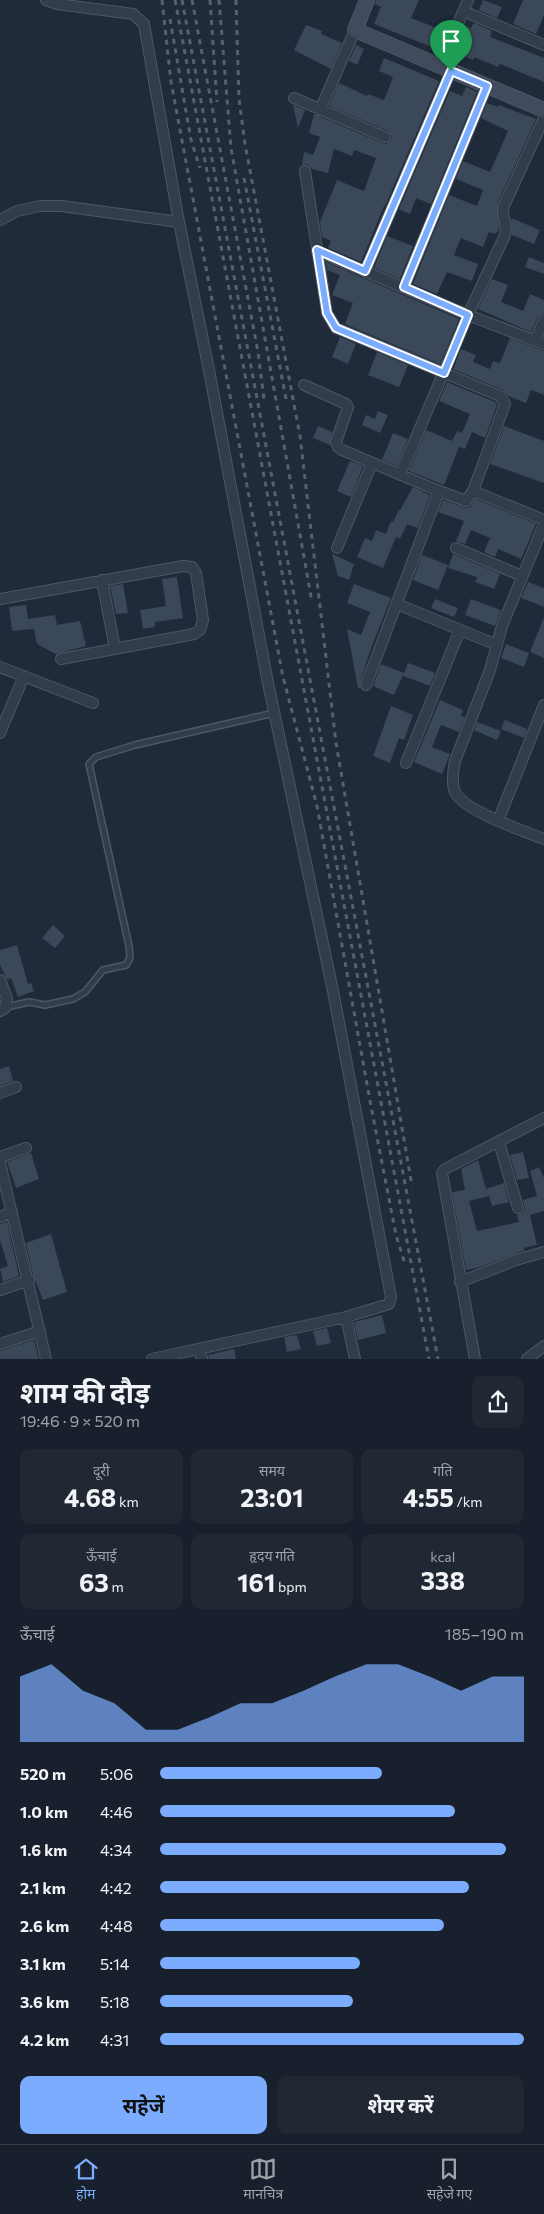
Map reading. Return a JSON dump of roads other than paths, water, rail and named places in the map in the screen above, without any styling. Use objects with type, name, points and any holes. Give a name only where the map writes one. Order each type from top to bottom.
[{"type":"street","points":[[46,0],[57,4],[133,14],[144,24],[179,222],[274,713],[333,991],[391,1297],[389,1304],[383,1307],[346,1317],[201,1354],[152,1359]]},
{"type":"street","points":[[320,110],[368,0]]},
{"type":"street","points":[[365,271],[446,68],[468,0]]},
{"type":"street","points":[[463,12],[544,45]]},
{"type":"street","points":[[355,30],[544,110]]},
{"type":"street","points":[[404,287],[487,86]]},
{"type":"street","points":[[294,98],[385,137]]},
{"type":"street","points":[[400,475],[468,315],[505,235],[507,225],[503,216],[503,208],[544,118]]},
{"type":"street","points":[[304,386],[346,404],[348,411],[338,436],[338,447],[372,464],[439,492],[466,501],[473,492],[505,404],[500,396],[336,328],[327,313],[305,171]]},
{"type":"street","points":[[0,220],[17,211],[40,206],[60,206],[179,222]]},
{"type":"street","points":[[317,250],[468,315],[539,342],[544,320]]},
{"type":"street","points":[[337,548],[372,464]]},
{"type":"street","points":[[366,685],[439,492]]},
{"type":"street","points":[[473,492],[544,522],[502,626],[490,670],[455,761],[452,777],[455,792],[463,802],[498,821],[544,840]]},
{"type":"street","points":[[456,548],[522,576]]},
{"type":"street","points":[[0,599],[183,566],[192,567],[196,573],[203,620],[200,630],[194,634],[61,659]]},
{"type":"street","points":[[102,580],[116,649]]},
{"type":"street","points":[[396,604],[497,645]]},
{"type":"street","points":[[406,763],[460,630]]},
{"type":"street","points":[[0,667],[93,703]]},
{"type":"street","points":[[0,732],[24,676]]},
{"type":"street","points":[[498,821],[544,705]]},
{"type":"street","points":[[0,980],[6,998],[3,1009]]},
{"type":"street","points":[[0,1093],[16,1087]]},
{"type":"street","points":[[475,1359],[442,1173],[445,1169],[544,1118]]},
{"type":"street","points":[[499,1142],[518,1208]]},
{"type":"street","points":[[0,1157],[26,1148]]},
{"type":"street","points":[[0,1163],[29,1280],[46,1359]]},
{"type":"street","points":[[0,1217],[12,1212]]},
{"type":"street","points":[[460,1282],[516,1260],[544,1252]]},
{"type":"street","points":[[0,1290],[29,1280]]},
{"type":"street","points":[[346,1317],[355,1359]]},
{"type":"street","points":[[0,1344],[40,1331]]},
{"type":"street","points":[[527,1359],[544,1346]]},
{"type":"lane","points":[[3,1009],[29,1002],[45,1005],[73,999],[84,992],[102,970],[126,965],[130,958],[129,946],[89,764],[96,757],[135,745],[274,713]]},
{"type":"railway","points":[[162,0],[171,82],[283,677],[317,806],[370,1101],[396,1235],[404,1261]]},
{"type":"railway","points":[[175,0],[429,1359]]},
{"type":"railway","points":[[182,0],[438,1359]]},
{"type":"railway","points":[[192,0],[258,352],[264,399]]},
{"type":"railway","points":[[210,0],[217,102]]},
{"type":"railway","points":[[219,0],[231,148],[312,602]]},
{"type":"railway","points":[[236,0],[239,99],[245,144],[300,436],[336,743],[412,1186]]},
{"type":"railway","points":[[170,19],[191,140],[200,168]]},
{"type":"railway","points":[[244,178],[287,404]]}]
